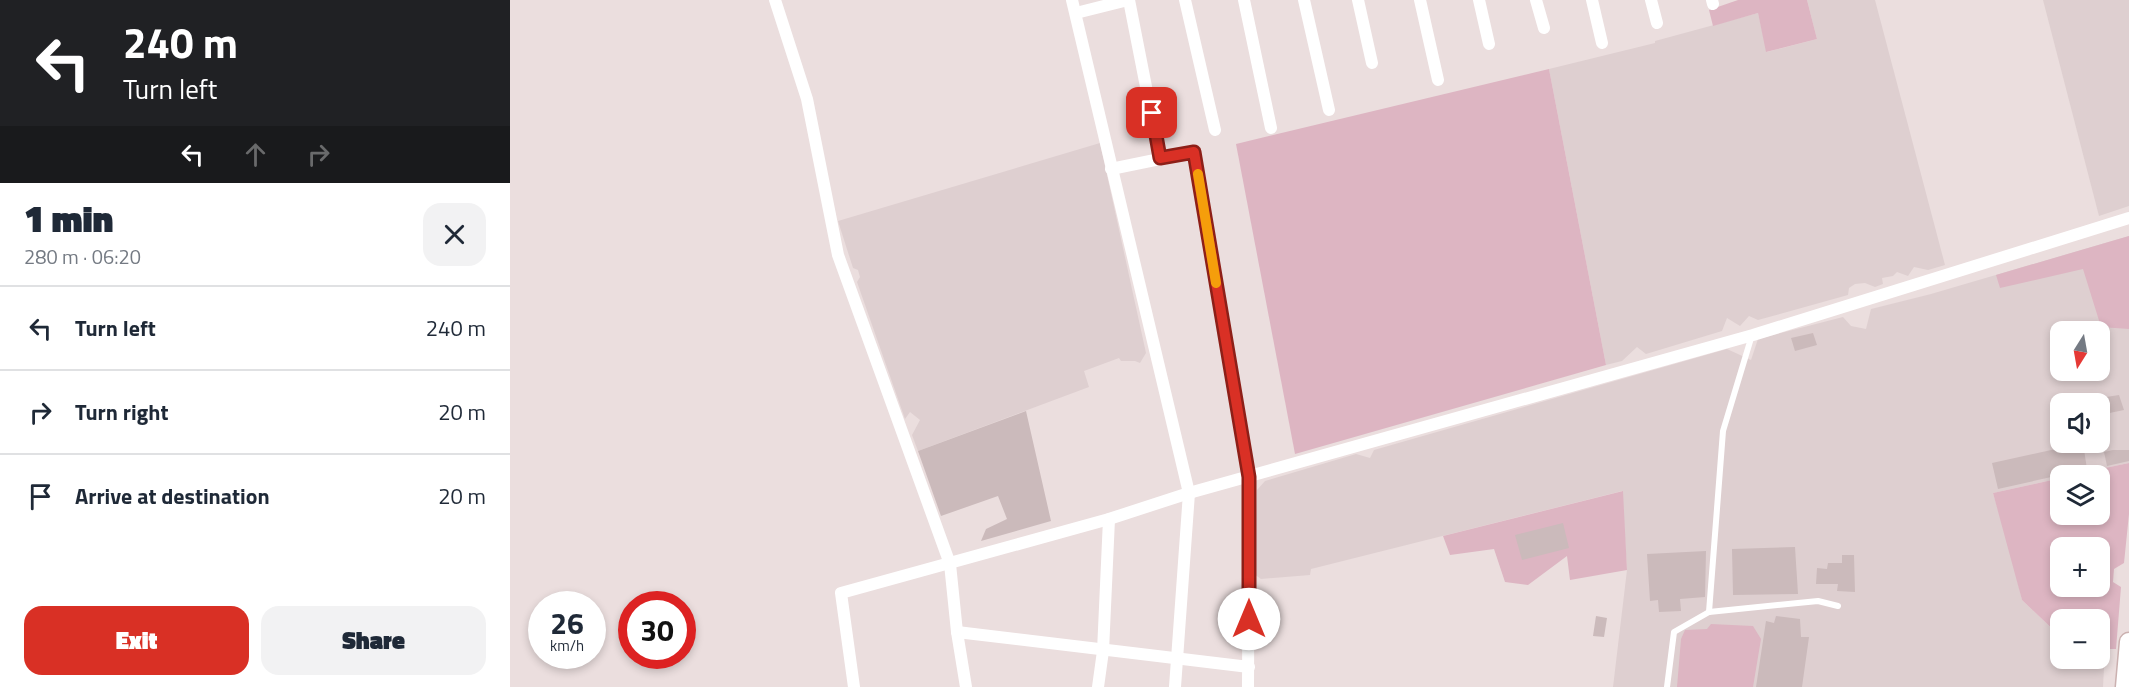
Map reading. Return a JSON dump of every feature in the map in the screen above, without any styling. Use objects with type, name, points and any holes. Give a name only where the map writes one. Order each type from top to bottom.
[{"type":"street","points":[[775,0],[807,99],[838,255],[950,564],[957,632],[971,687]]},
{"type":"street","points":[[1072,0],[1189,494],[1175,687]]},
{"type":"street","points":[[1076,14],[1129,0],[1160,158]]},
{"type":"street","points":[[1185,0],[1215,130]]},
{"type":"street","points":[[1245,0],[1271,128]]},
{"type":"street","points":[[1304,0],[1329,110]]},
{"type":"street","points":[[1358,0],[1372,63]]},
{"type":"street","points":[[1420,0],[1438,80]]},
{"type":"street","points":[[1479,0],[1489,44]]},
{"type":"street","points":[[1536,0],[1544,28]]},
{"type":"street","points":[[1592,0],[1602,43]]},
{"type":"street","points":[[1651,0],[1657,23]]},
{"type":"street","points":[[1111,169],[1194,152],[1249,477],[1248,687]]},
{"type":"street","points":[[854,687],[841,592],[950,564],[1753,335],[2129,218]]},
{"type":"street","points":[[1098,687],[1103,651],[1109,519]]},
{"type":"street","points":[[957,632],[1249,667]]},
{"type":"street","points":[[2124,687],[2129,642]]},
{"type":"lane","points":[[1709,612],[1724,431],[1753,335]]},
{"type":"lane","points":[[1667,687],[1674,633],[1709,612],[1818,601],[1838,606]]},
{"type":"shaded area","points":[[1738,0],[1807,0],[1817,39],[1766,52],[1758,13],[1713,26],[1709,10]]},
{"type":"shaded area","points":[[1807,0],[1875,0],[1945,265],[1928,270],[1914,267],[1908,276],[1897,272],[1893,276],[1882,278],[1883,284],[1875,287],[1865,283],[1855,284],[1849,288],[1848,295],[1758,320],[1749,316],[1740,326],[1727,318],[1722,331],[1646,354],[1637,347],[1622,361],[1606,365],[1549,69],[1655,43],[1655,41],[1758,13],[1767,52],[1817,39]]},
{"type":"shaded area","points":[[2043,0],[2129,0],[2129,206],[2099,216]]},
{"type":"shaded area","points":[[1549,69],[1606,365],[1295,454],[1236,144]]},
{"type":"shaded area","points":[[1100,143],[1146,353],[1140,363],[1121,361],[1119,358],[1084,371],[1089,387],[918,451],[912,435],[920,420],[910,412],[905,419],[857,282],[860,277],[858,270],[853,268],[838,221]]},
{"type":"shaded area","points":[[2129,236],[2129,463],[2110,467],[2110,465],[2050,465],[2050,480],[1993,493],[2022,600],[2050,627],[2050,669],[2104,669],[2103,687],[1613,687],[1627,570],[1622,491],[1311,569],[1310,575],[1261,579],[1254,574],[1257,490],[1265,481],[1356,454],[1370,458],[1374,450],[1727,349],[1751,360],[1758,339],[1843,317],[1851,326],[1866,329],[1871,309],[1931,294]]},
{"type":"shaded area","points":[[2129,236],[2129,329],[2110,328],[2110,321],[2099,321],[2083,269],[2000,288],[1996,275]]},
{"type":"shaded area","points":[[2129,463],[2129,514],[2124,563],[2114,569],[2113,582],[2121,587],[2116,649],[2110,649],[2110,609],[2050,609],[2050,627],[2022,600],[1993,493],[2050,480],[2050,525],[2110,525],[2110,467]]},
{"type":"shaded area","points":[[1623,491],[1627,570],[1570,580],[1567,556],[1528,585],[1505,582],[1494,549],[1450,555],[1443,536]]},
{"type":"shaded area","points":[[1711,624],[1753,626],[1761,639],[1753,687],[1677,687],[1681,639],[1685,630],[1707,629]]},
{"type":"building","points":[[1813,333],[1817,345],[1795,351],[1791,338]]},
{"type":"building","points":[[2119,395],[2124,410],[2110,413],[2110,396]]},
{"type":"building","points":[[1026,411],[1051,521],[981,541],[986,529],[1007,519],[998,496],[941,516],[918,451]]},
{"type":"building","points":[[2050,450],[2050,453],[2085,453],[2086,465],[2050,465],[2050,477],[1998,489],[1992,463]]},
{"type":"building","points":[[2129,450],[2129,461],[2107,465],[2104,453],[2110,453],[2110,451]]},
{"type":"building","points":[[1563,523],[1569,548],[1522,560],[1515,535]]},
{"type":"building","points":[[1795,547],[1798,594],[1733,595],[1732,549]]},
{"type":"building","points":[[1706,551],[1705,597],[1680,599],[1681,611],[1659,612],[1658,600],[1650,601],[1647,554]]},
{"type":"building","points":[[1842,555],[1854,555],[1855,592],[1837,591],[1838,584],[1816,584],[1817,568],[1827,569],[1828,563],[1842,563]]},
{"type":"building","points":[[1596,616],[1607,618],[1604,637],[1593,636]]},
{"type":"building","points":[[1776,616],[1800,619],[1801,637],[1809,637],[1802,687],[1756,687],[1766,621],[1774,623]]},
{"type":"slow traffic","points":[[1198,174],[1216,283]]},
{"type":"route","points":[[1152,113],[1160,158],[1194,152],[1249,477],[1249,619]]}]
